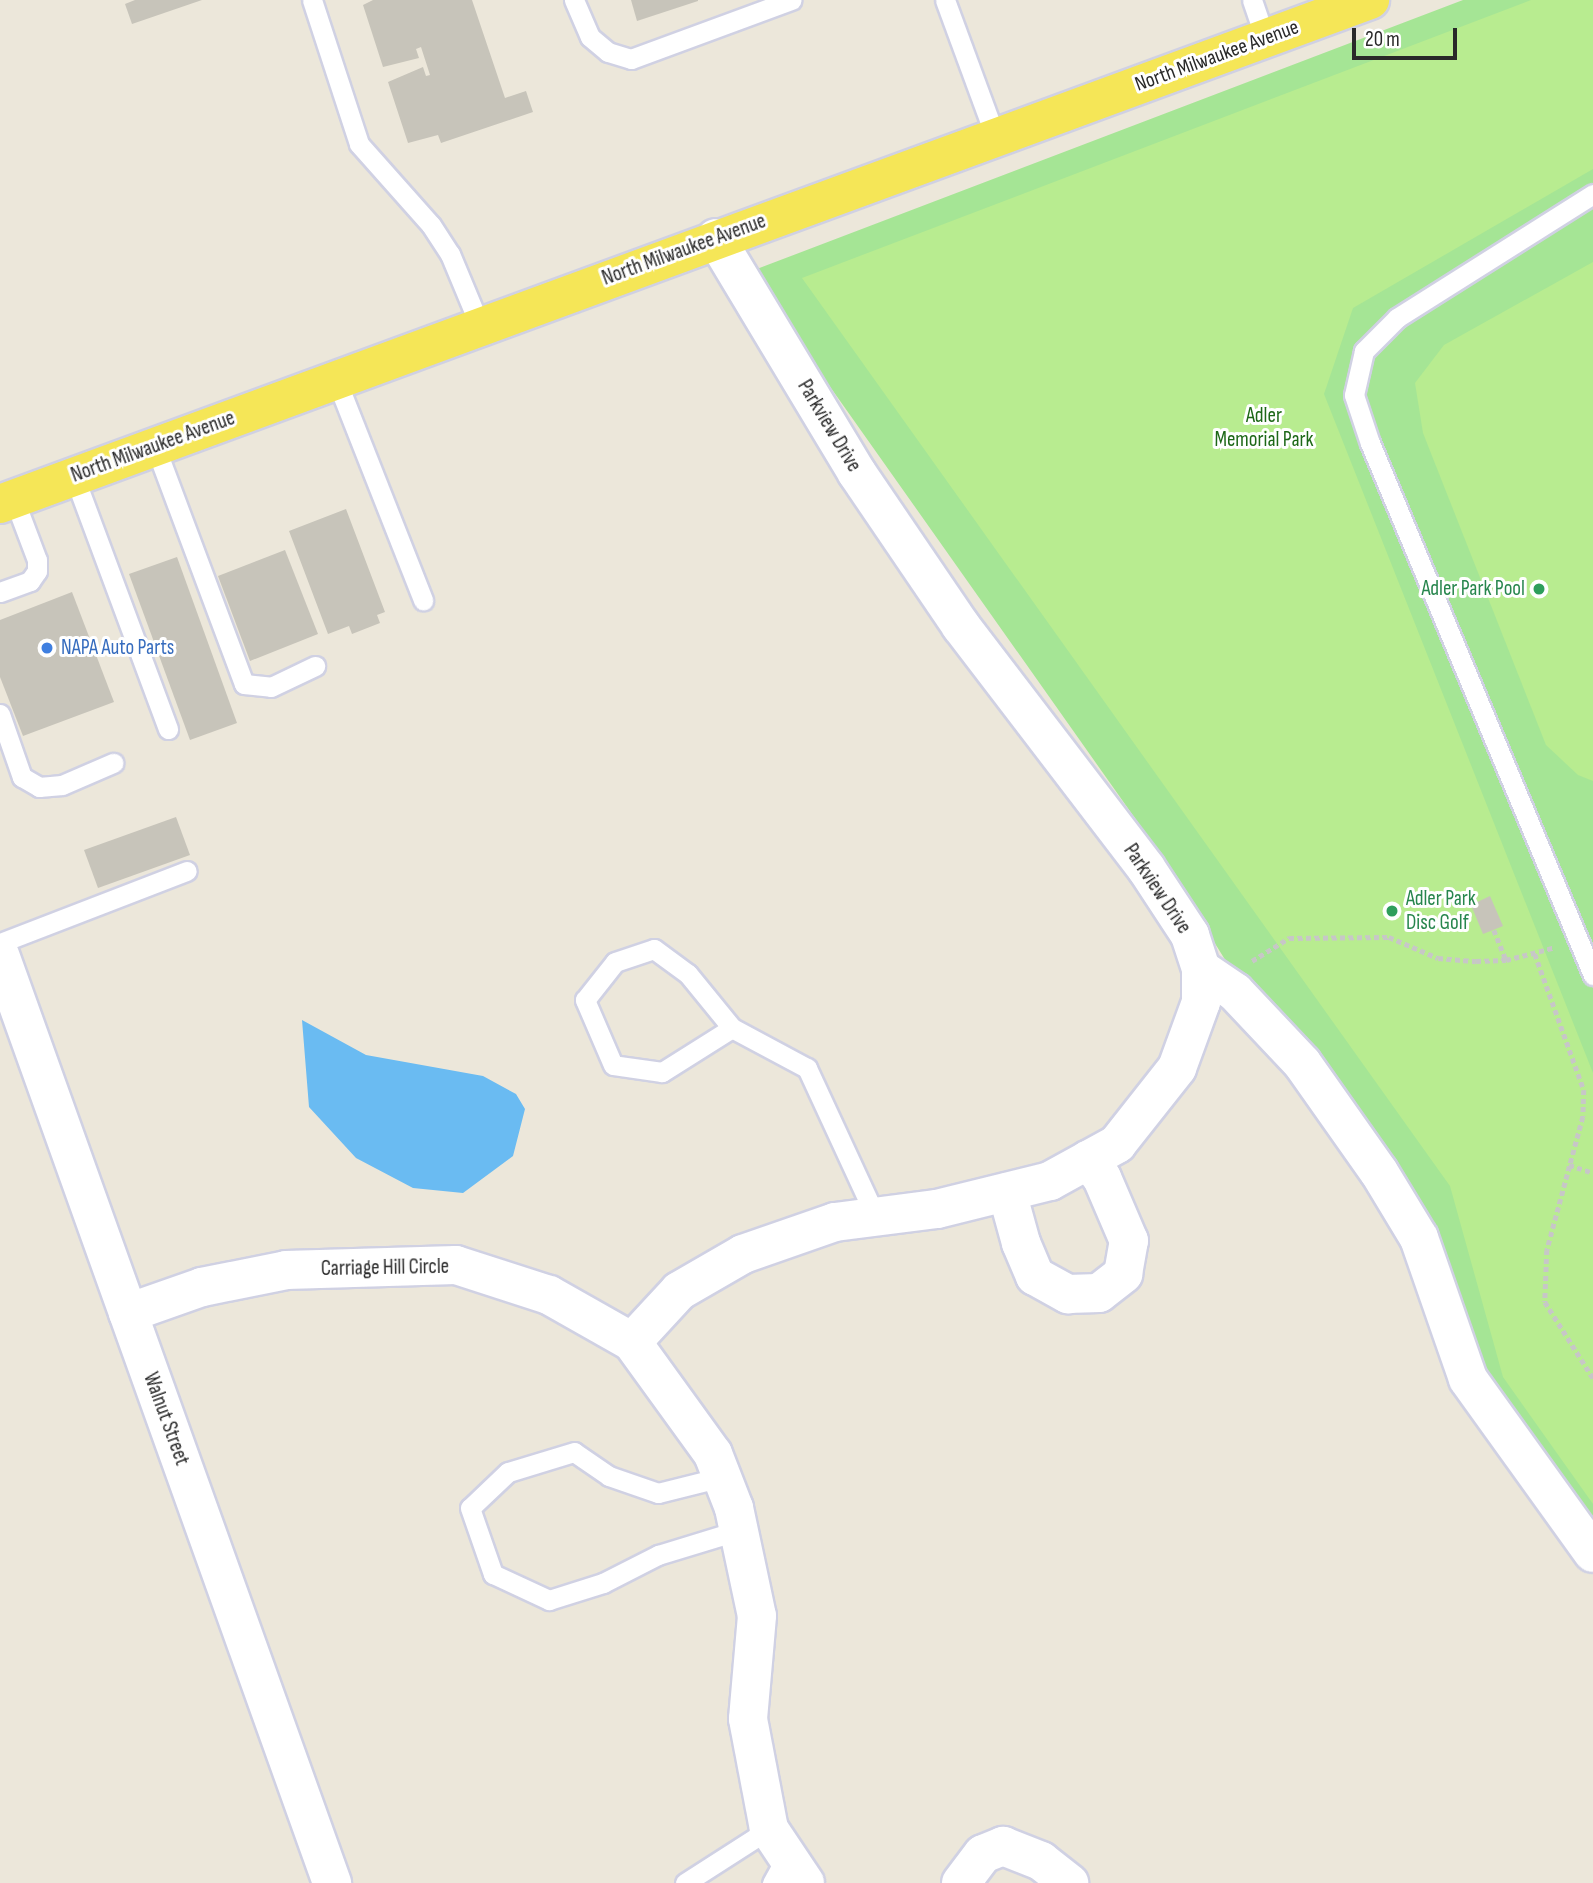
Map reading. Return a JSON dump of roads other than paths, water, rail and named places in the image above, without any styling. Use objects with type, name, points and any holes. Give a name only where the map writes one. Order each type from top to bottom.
[{"type":"main road","name":"North Milwaukee Avenue","points":[[7,502],[716,238],[1370,0]]},
{"type":"street","name":"Parkview Drive","points":[[632,1342],[679,1291],[743,1254],[835,1223],[937,1209],[1051,1181],[1117,1143],[1177,1068],[1201,1002],[1201,969],[1190,935],[1146,868],[961,626],[857,473],[716,238]]},
{"type":"street","name":"Walnut Street","points":[[0,955],[332,1883]]},
{"type":"street","points":[[1201,969],[1235,992],[1302,1063],[1379,1172],[1419,1238],[1468,1379],[1593,1553]]},
{"type":"street","points":[[1007,1192],[1021,1243],[1035,1276],[1068,1294],[1099,1293],[1123,1274],[1129,1241],[1102,1178],[1088,1160]]},
{"type":"street","name":"Carriage Hill Circle","points":[[128,1313],[202,1287],[286,1270],[456,1265],[549,1295],[632,1342],[681,1406],[713,1454],[740,1530],[757,1616],[748,1719],[783,1863]]},
{"type":"street","points":[[961,1883],[983,1854],[1003,1846],[1041,1861],[1069,1883]]},
{"type":"lane","points":[[312,0],[359,144],[431,225],[450,254],[480,326]]},
{"type":"lane","points":[[574,0],[590,37],[608,52],[631,59],[791,0]]},
{"type":"lane","points":[[944,0],[995,136]]},
{"type":"lane","points":[[1252,0],[1265,38]]},
{"type":"lane","points":[[1593,194],[1397,318],[1364,351],[1354,396],[1370,443],[1593,975]]},
{"type":"lane","points":[[336,379],[423,600]]},
{"type":"lane","points":[[155,446],[244,684],[271,687],[315,666]]},
{"type":"lane","points":[[74,476],[168,729]]},
{"type":"lane","points":[[0,592],[30,581],[37,571],[7,502]]},
{"type":"lane","points":[[0,714],[22,777],[39,788],[62,785],[113,763]]},
{"type":"lane","points":[[0,943],[187,871]]},
{"type":"lane","points":[[732,1028],[662,1072],[613,1065],[585,1000],[615,962],[653,949],[688,974],[732,1028],[807,1068],[876,1217]]},
{"type":"lane","points":[[722,1477],[658,1493],[609,1476],[574,1452],[508,1472],[470,1508],[493,1574],[548,1600],[603,1583],[658,1555],[740,1530]]},
{"type":"lane","points":[[685,1883],[783,1863]]},
{"type":"water","points":[[302,1020],[366,1055],[483,1076],[516,1094],[525,1109],[513,1156],[463,1193],[413,1188],[356,1158],[309,1107]]},
{"type":"place","name":"Adler Park Pool","points":[[1539,589]]},
{"type":"place","name":"NAPA Auto Parts","points":[[47,648]]},
{"type":"place","name":"Adler Park Disc Golf","points":[[1392,911]]},
{"type":"park label","name":"Adler Memorial Park","points":[[1264,428]]}]
